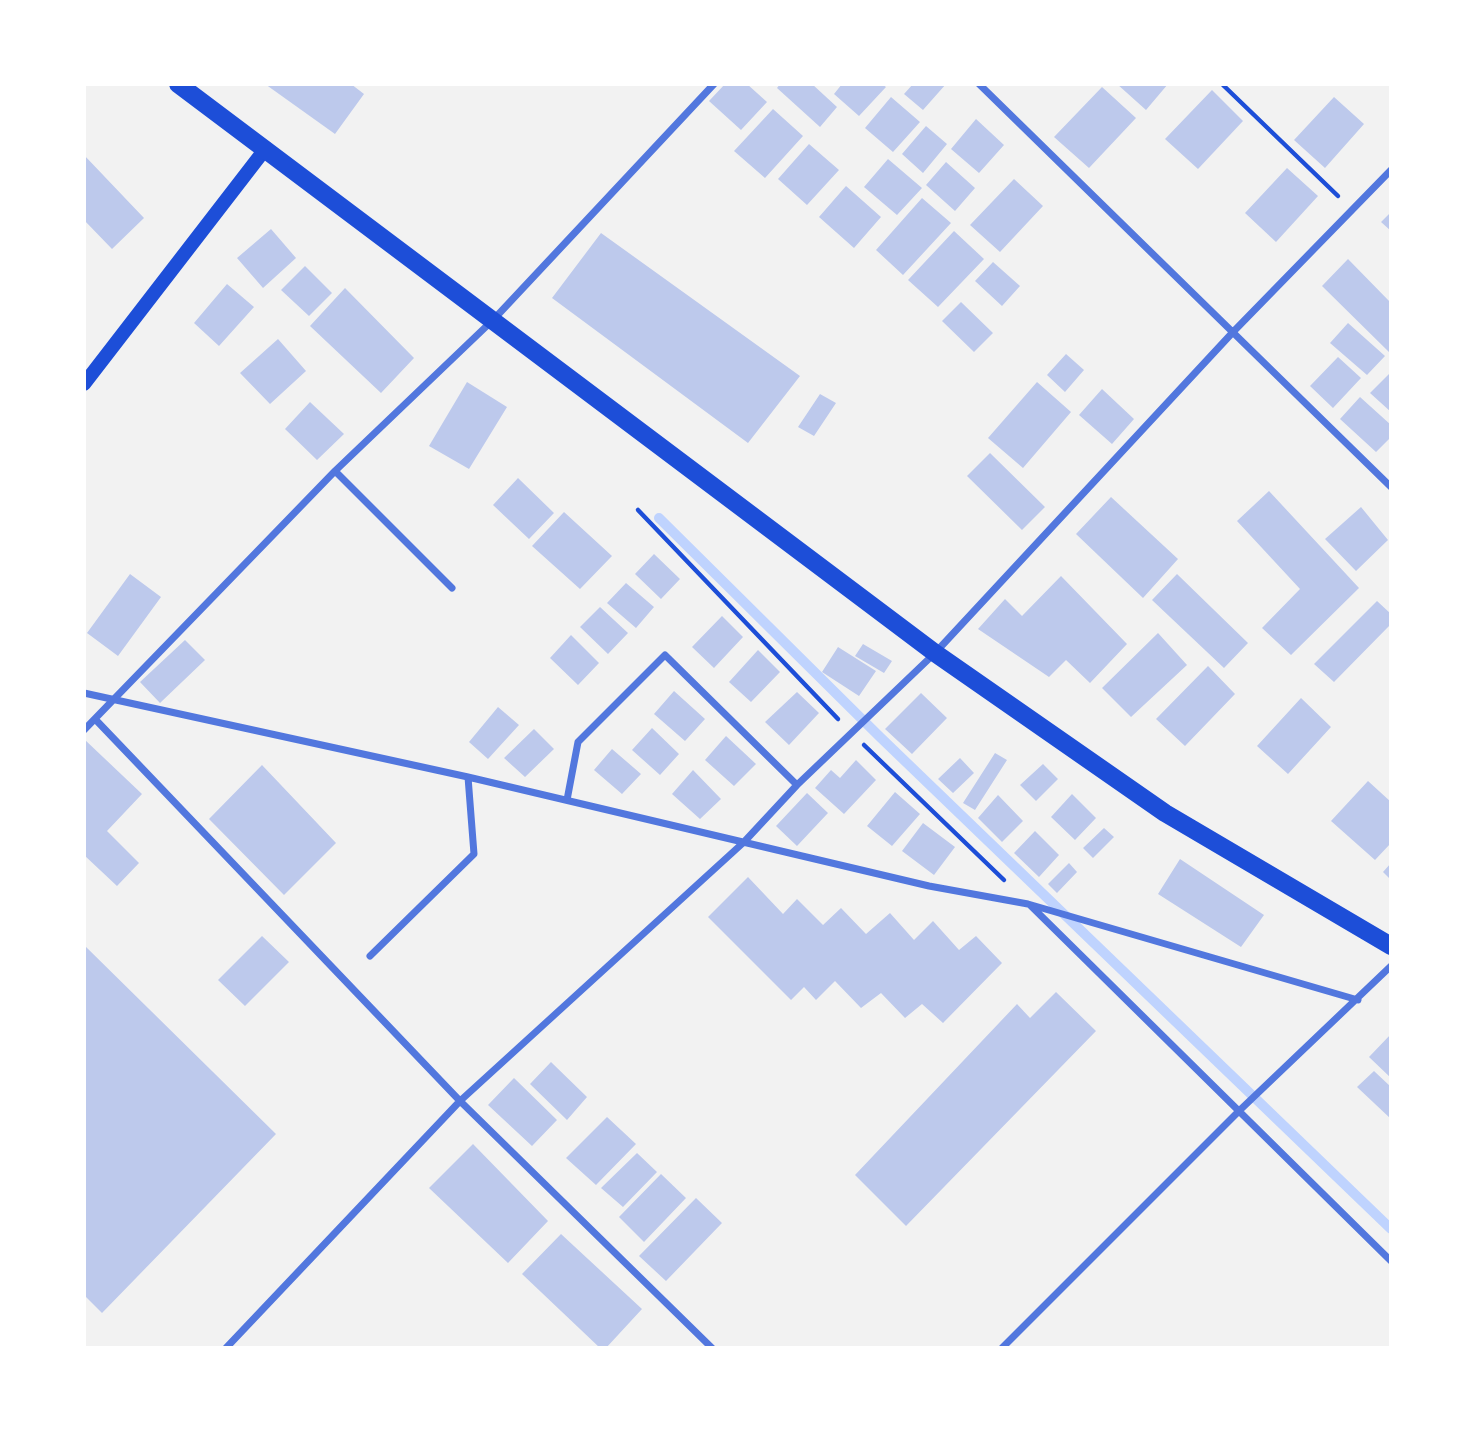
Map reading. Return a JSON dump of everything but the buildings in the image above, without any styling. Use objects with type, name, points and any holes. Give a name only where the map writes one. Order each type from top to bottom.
[{"type":"main road","points":[[178,84],[935,653],[1165,813],[1391,946]]},
{"type":"main road","points":[[84,384],[266,148]]},
{"type":"street","points":[[84,730],[335,471],[494,319],[714,84]]},
{"type":"street","points":[[979,84],[1391,487]]},
{"type":"street","points":[[226,1348],[460,1101],[744,842],[797,785],[935,653],[1234,331],[1391,170]]},
{"type":"street","points":[[335,471],[452,588]]},
{"type":"street","points":[[567,800],[578,742],[665,655],[797,785]]},
{"type":"street","points":[[84,693],[468,777],[929,886],[1028,904],[1359,1000]]},
{"type":"street","points":[[95,719],[460,1101],[712,1348]]},
{"type":"street","points":[[370,956],[474,854],[468,777]]},
{"type":"street","points":[[1028,904],[1391,1261]]},
{"type":"street","points":[[1002,1348],[1240,1110],[1359,1000],[1391,966]]},
{"type":"path","points":[[1223,85],[1353,210]]},
{"type":"path","points":[[638,510],[852,734],[1028,904]]},
{"type":"waterway","points":[[659,518],[880,737],[1391,1229]]}]
